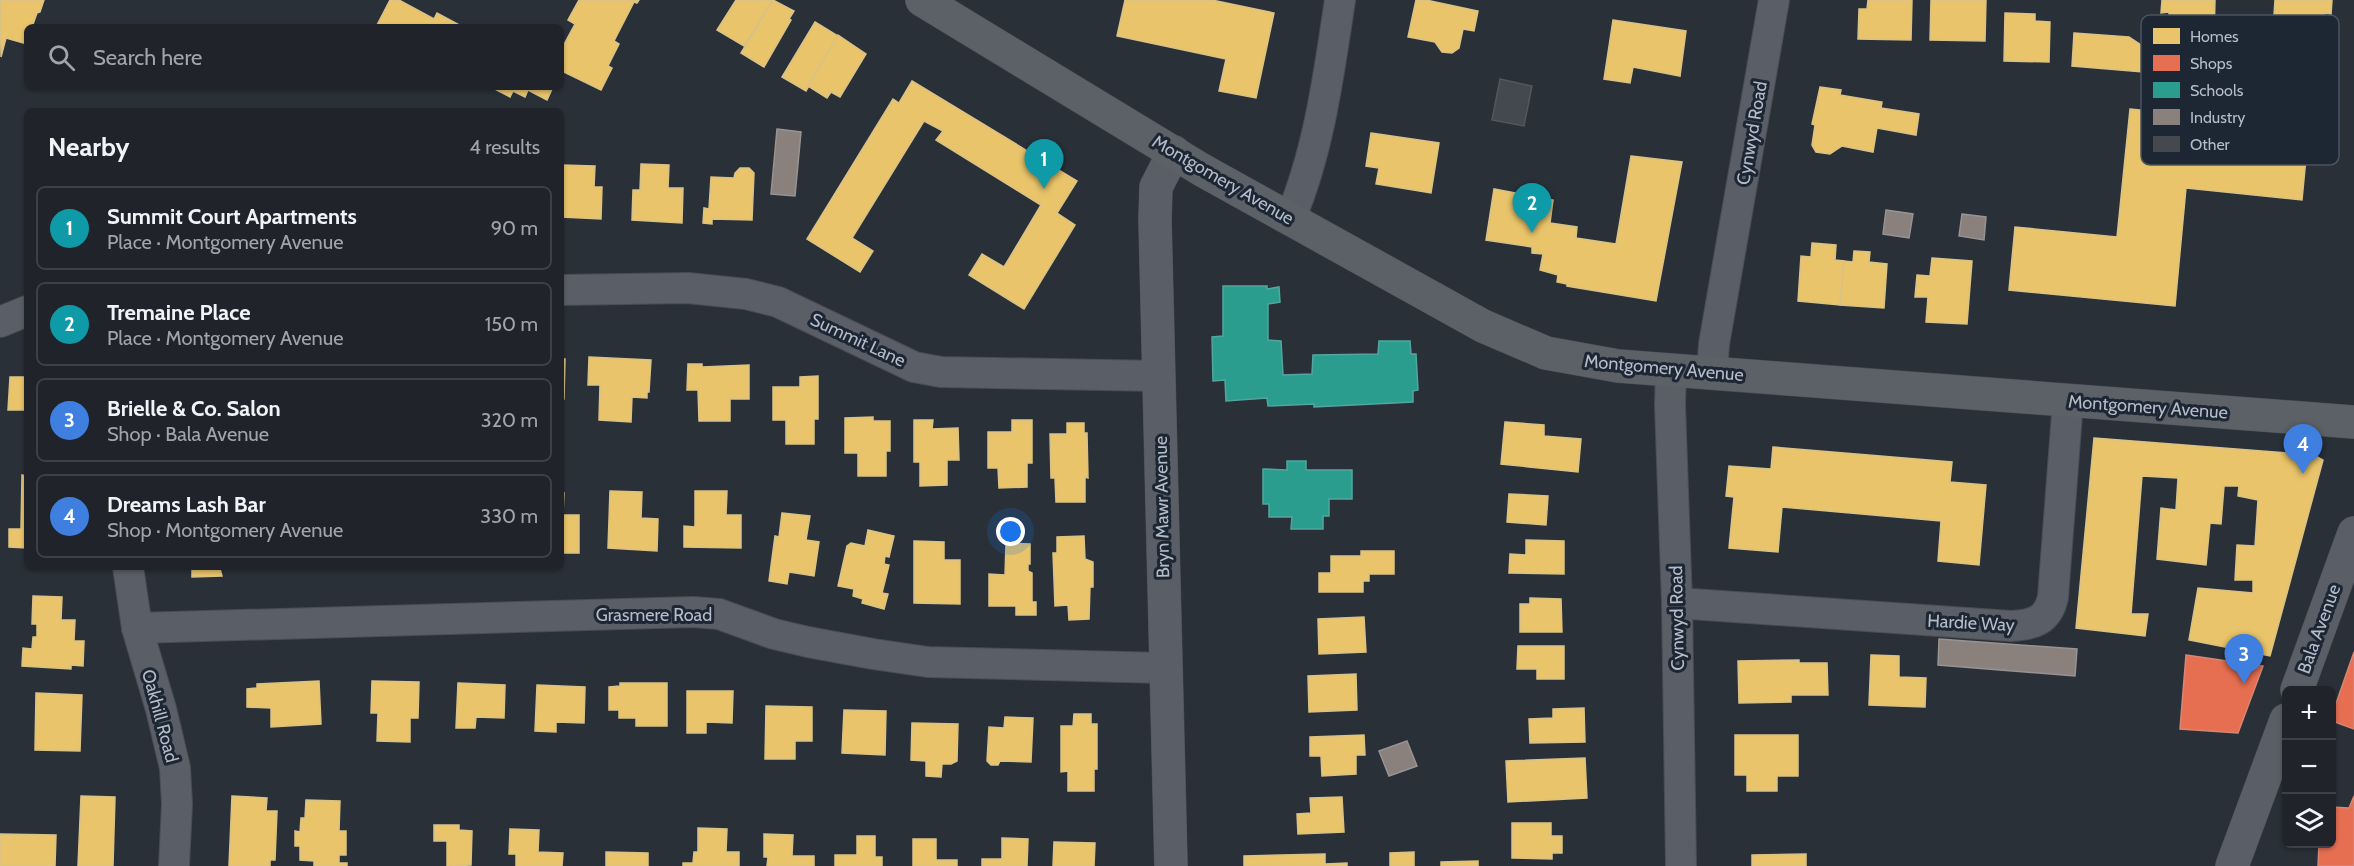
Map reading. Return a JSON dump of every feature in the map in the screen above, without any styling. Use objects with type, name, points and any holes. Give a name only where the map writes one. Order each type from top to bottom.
[{"type":"main road","name":"Montgomery Avenue","points":[[939,4],[1174,152],[1290,219],[1483,326],[1524,344],[1570,359],[1618,366],[2354,422]]},
{"type":"street","points":[[1290,219],[1303,188],[1316,134],[1340,0]]},
{"type":"street","name":"Cynwyd Road","points":[[1713,373],[1714,345],[1774,0]]},
{"type":"street","name":"Bryn Mawr Avenue","points":[[1171,866],[1164,668],[1155,220],[1156,188],[1174,152]]},
{"type":"street","name":"Summit Lane","points":[[564,290],[688,288],[746,294],[778,302],[914,367],[941,372],[1159,376]]},
{"type":"street","points":[[0,322],[24,312]]},
{"type":"street","name":"Cynwyd Road","points":[[1671,370],[1681,866]]},
{"type":"street","name":"Hardie Way","points":[[1677,603],[2011,626],[2038,621],[2048,614],[2053,597],[2068,401]]},
{"type":"street","name":"Bala Avenue","points":[[2298,686],[2354,533]]},
{"type":"street","name":"Oakhill Road","points":[[128,570],[137,628],[166,727],[175,768],[177,804],[174,866]]},
{"type":"street","name":"Grasmere Road","points":[[137,628],[693,612],[719,614],[774,634],[808,642],[928,662],[1164,668]]},
{"type":"street","points":[[2232,866],[2282,731]]},
{"type":"building: Homes","points":[[0,0],[44,0],[33,24],[24,24],[24,43],[6,38],[1,57]]},
{"type":"building: Homes","points":[[390,0],[399,0],[434,19],[437,13],[457,24],[378,24]]},
{"type":"building: Homes","points":[[579,0],[639,0],[637,3],[634,2],[614,41],[619,44],[608,66],[612,68],[601,90],[564,72],[564,44],[575,24],[568,20]]},
{"type":"building: Homes","points":[[736,0],[773,0],[744,46],[717,30]]},
{"type":"building: Homes","points":[[773,0],[794,11],[764,67],[741,53]]},
{"type":"building: Homes","points":[[1125,0],[1212,0],[1274,13],[1256,98],[1219,91],[1226,59],[1117,36]]},
{"type":"building: Homes","points":[[1416,0],[1478,11],[1474,31],[1463,29],[1459,48],[1452,53],[1442,52],[1435,42],[1408,37]]},
{"type":"building: Homes","points":[[1868,0],[1912,0],[1911,40],[1858,39],[1859,9],[1867,9]]},
{"type":"building: Homes","points":[[1931,0],[1986,0],[1985,41],[1930,40]]},
{"type":"building: Homes","points":[[2162,0],[2215,0],[2215,15],[2161,13]]},
{"type":"building: Homes","points":[[2275,0],[2332,0],[2331,14],[2274,15]]},
{"type":"building: Homes","points":[[2005,13],[2035,14],[2035,21],[2050,22],[2049,62],[2004,61]]},
{"type":"building: Homes","points":[[1613,20],[1686,31],[1680,76],[1633,67],[1630,83],[1604,79]]},
{"type":"building: Homes","points":[[815,22],[838,36],[806,91],[782,77]]},
{"type":"building: Homes","points":[[2074,33],[2129,37],[2141,45],[2141,72],[2072,66]]},
{"type":"building: Homes","points":[[838,35],[866,54],[840,97],[831,92],[827,98],[808,86]]},
{"type":"building: Homes","points":[[912,81],[1077,181],[1057,213],[1075,225],[1024,309],[969,275],[982,254],[1004,267],[1041,205],[936,140],[943,131],[924,121],[852,238],[873,251],[860,272],[807,239],[893,99],[899,103]]},
{"type":"building: Homes","points":[[1820,87],[1841,90],[1840,95],[1882,102],[1881,108],[1919,114],[1916,135],[1877,128],[1873,152],[1842,146],[1830,154],[1816,152],[1812,145],[1815,125],[1812,124]]},
{"type":"building: Homes","points":[[497,90],[528,90],[525,97],[513,91],[510,97]]},
{"type":"building: Homes","points":[[528,90],[552,90],[547,100]]},
{"type":"building: Homes","points":[[2130,109],[2141,110],[2141,165],[2305,165],[2302,200],[2186,188],[2175,306],[2009,290],[2015,227],[2117,237]]},
{"type":"building: Homes","points":[[1371,133],[1439,143],[1431,193],[1376,184],[1379,168],[1366,166]]},
{"type":"building: Homes","points":[[1631,156],[1682,162],[1656,301],[1567,286],[1567,284],[1557,282],[1558,275],[1540,270],[1543,254],[1532,253],[1532,247],[1486,240],[1494,189],[1553,200],[1550,223],[1577,227],[1576,238],[1616,244]]},
{"type":"building: Homes","points":[[641,164],[669,165],[668,188],[683,188],[682,223],[632,220],[633,190],[640,190]]},
{"type":"building: Homes","points":[[564,165],[595,166],[594,187],[602,187],[601,219],[564,217]]},
{"type":"building: Homes","points":[[740,168],[749,168],[754,173],[752,220],[712,219],[712,224],[703,223],[704,208],[709,209],[711,177],[734,178]]},
{"type":"building: Homes","points":[[1812,243],[1836,245],[1835,260],[1844,261],[1840,305],[1798,301],[1801,256],[1811,257]]},
{"type":"building: Homes","points":[[1854,251],[1870,252],[1869,262],[1887,264],[1884,308],[1840,305],[1844,261],[1853,262]]},
{"type":"building: Homes","points":[[1932,258],[1972,261],[1967,324],[1926,322],[1928,297],[1915,297],[1917,275],[1930,276]]},
{"type":"building: Homes","points":[[589,357],[651,360],[649,392],[647,392],[647,398],[632,397],[631,422],[599,420],[600,385],[588,385]]},
{"type":"building: Homes","points":[[688,364],[702,364],[702,367],[749,365],[749,399],[730,399],[730,421],[699,421],[698,390],[687,390]]},
{"type":"building: Homes","points":[[818,376],[818,419],[814,419],[814,444],[786,444],[786,420],[773,420],[773,387],[800,387],[800,377]]},
{"type":"building: Homes","points":[[10,377],[24,377],[24,410],[8,410]]},
{"type":"building: Homes","points":[[873,417],[873,421],[890,421],[890,451],[886,451],[886,476],[858,476],[858,453],[845,453],[845,418]]},
{"type":"building: Homes","points":[[914,420],[933,420],[932,429],[958,428],[959,460],[947,460],[947,485],[920,486],[920,462],[914,462]]},
{"type":"building: Homes","points":[[1012,420],[1032,420],[1032,463],[1027,463],[1027,487],[999,488],[998,468],[988,468],[988,432],[1012,432]]},
{"type":"building: Homes","points":[[1505,422],[1544,425],[1544,436],[1581,439],[1578,472],[1501,464]]},
{"type":"building: Homes","points":[[1067,423],[1084,423],[1084,433],[1087,433],[1088,478],[1085,477],[1085,502],[1056,502],[1055,478],[1051,478],[1050,434],[1067,434]]},
{"type":"building: Homes","points":[[2094,438],[2314,455],[2323,460],[2270,656],[2189,640],[2198,588],[2253,593],[2253,580],[2235,580],[2237,545],[2255,546],[2258,500],[2238,496],[2239,486],[2224,486],[2221,524],[2210,523],[2206,565],[2157,559],[2161,508],[2176,510],[2178,478],[2142,476],[2131,614],[2148,614],[2145,636],[2076,628]]},
{"type":"building: Homes","points":[[1773,447],[1952,462],[1950,482],[1986,485],[1979,565],[1938,561],[1941,521],[1782,507],[1778,552],[1729,548],[1734,497],[1726,496],[1729,466],[1771,469]]},
{"type":"building: Homes","points":[[22,475],[24,475],[24,548],[9,547],[9,529],[21,529]]},
{"type":"building: Homes","points":[[610,491],[642,492],[641,518],[658,519],[657,551],[608,548]]},
{"type":"building: Homes","points":[[695,491],[727,491],[726,515],[741,515],[741,548],[684,547],[684,526],[695,527]]},
{"type":"building: Homes","points":[[1509,494],[1548,496],[1546,525],[1507,522]]},
{"type":"building: Homes","points":[[782,513],[810,516],[806,540],[819,542],[814,576],[789,572],[787,584],[769,581],[775,536],[779,537]]},
{"type":"building: Homes","points":[[564,515],[579,515],[579,553],[564,553]]},
{"type":"building: Homes","points":[[868,530],[894,536],[889,557],[885,556],[884,564],[889,565],[882,593],[888,594],[884,609],[862,603],[863,599],[853,596],[854,589],[838,586],[847,546],[851,543],[865,546]]},
{"type":"building: Homes","points":[[1084,536],[1085,559],[1093,562],[1089,619],[1069,620],[1068,605],[1055,606],[1053,553],[1057,553],[1057,537]]},
{"type":"building: Homes","points":[[1526,540],[1564,541],[1564,574],[1509,573],[1510,554],[1526,555]]},
{"type":"building: Homes","points":[[914,541],[944,542],[944,560],[960,560],[960,604],[914,603]]},
{"type":"building: Homes","points":[[1006,543],[1030,544],[1028,571],[1032,573],[1032,602],[1036,602],[1036,615],[1016,615],[1016,606],[989,606],[989,574],[1005,575]]},
{"type":"building: Homes","points":[[1361,551],[1394,551],[1394,574],[1369,574],[1369,581],[1363,581],[1363,592],[1319,592],[1319,573],[1331,573],[1331,556],[1361,556]]},
{"type":"building: Homes","points":[[192,570],[220,570],[222,576],[192,577]]},
{"type":"building: Homes","points":[[33,596],[62,597],[61,620],[75,620],[74,641],[84,641],[83,666],[71,665],[71,669],[22,666],[23,648],[32,649],[33,637],[37,637],[37,624],[32,624]]},
{"type":"building: Homes","points":[[1530,598],[1561,599],[1562,632],[1520,632],[1520,604],[1530,604]]},
{"type":"building: Homes","points":[[1364,617],[1366,652],[1319,654],[1318,619]]},
{"type":"building: Homes","points":[[1518,646],[1564,646],[1564,679],[1537,679],[1537,669],[1517,669]]},
{"type":"building: Homes","points":[[1871,655],[1899,656],[1899,677],[1926,678],[1925,707],[1869,705]]},
{"type":"building: Homes","points":[[1799,660],[1799,663],[1827,663],[1828,695],[1791,695],[1791,702],[1739,703],[1738,661]]},
{"type":"building: Homes","points":[[1356,674],[1357,710],[1309,712],[1308,676]]},
{"type":"building: Homes","points":[[319,681],[321,724],[271,727],[271,708],[247,707],[247,689],[257,688],[257,684]]},
{"type":"building: Homes","points":[[372,681],[419,682],[418,718],[410,718],[410,742],[377,741],[378,713],[371,713]]},
{"type":"building: Homes","points":[[458,683],[505,685],[504,718],[476,717],[475,728],[456,728]]},
{"type":"building: Homes","points":[[620,683],[667,683],[667,726],[636,726],[636,718],[619,718],[619,710],[609,710],[609,687],[620,686]]},
{"type":"building: Homes","points":[[537,685],[585,687],[584,723],[556,722],[556,732],[535,731]]},
{"type":"building: Homes","points":[[687,691],[733,691],[732,723],[706,722],[706,733],[687,733]]},
{"type":"building: Homes","points":[[36,693],[82,695],[80,751],[35,750]]},
{"type":"building: Homes","points":[[766,706],[812,707],[812,741],[795,741],[795,759],[765,759]]},
{"type":"building: Homes","points":[[1584,708],[1585,742],[1530,743],[1529,719],[1553,718],[1553,709]]},
{"type":"building: Homes","points":[[844,710],[886,711],[885,755],[842,753]]},
{"type":"building: Homes","points":[[1074,714],[1091,714],[1091,724],[1097,724],[1097,769],[1094,769],[1094,791],[1068,791],[1068,771],[1061,772],[1061,726],[1073,726]]},
{"type":"building: Homes","points":[[1005,717],[1033,718],[1031,762],[1000,761],[998,765],[991,765],[987,761],[989,727],[1004,728]]},
{"type":"building: Homes","points":[[912,723],[958,724],[957,761],[942,764],[941,777],[926,776],[926,761],[911,760]]},
{"type":"building: Homes","points":[[1364,735],[1365,755],[1356,755],[1356,774],[1322,776],[1321,756],[1310,756],[1310,737]]},
{"type":"building: Homes","points":[[1735,735],[1798,735],[1798,776],[1777,776],[1777,791],[1747,791],[1747,775],[1735,775]]},
{"type":"building: Homes","points":[[1585,758],[1587,798],[1508,802],[1506,761]]},
{"type":"building: Homes","points":[[81,796],[115,797],[113,866],[78,866]]},
{"type":"building: Homes","points":[[232,796],[267,798],[266,811],[277,811],[275,860],[270,860],[270,866],[229,866]]},
{"type":"building: Homes","points":[[1342,797],[1344,832],[1298,834],[1297,814],[1311,813],[1310,798]]},
{"type":"building: Homes","points":[[306,800],[340,801],[339,831],[346,831],[346,855],[339,855],[339,863],[347,863],[347,866],[314,866],[314,861],[300,860],[300,846],[295,846],[295,831],[300,832],[301,818],[305,818]]},
{"type":"building: Homes","points":[[1512,823],[1551,823],[1551,836],[1562,836],[1562,853],[1552,853],[1552,859],[1512,858]]},
{"type":"building: Homes","points":[[434,825],[459,825],[459,830],[472,831],[471,865],[447,866],[447,841],[434,841]]},
{"type":"building: Homes","points":[[698,828],[727,829],[726,852],[739,852],[739,866],[683,866],[683,863],[693,863],[694,852],[698,852]]},
{"type":"building: Homes","points":[[510,829],[539,830],[538,852],[563,853],[562,866],[516,866],[516,854],[509,854]]},
{"type":"building: Homes","points":[[0,834],[56,835],[55,866],[0,866]]},
{"type":"building: Homes","points":[[764,834],[793,835],[792,856],[814,856],[814,866],[767,866],[768,857],[764,857]]},
{"type":"building: Homes","points":[[857,836],[875,836],[875,857],[882,857],[882,866],[835,866],[835,855],[857,855]]},
{"type":"building: Homes","points":[[1002,838],[1028,839],[1027,866],[982,866],[982,859],[1002,859]]},
{"type":"building: Homes","points":[[913,839],[936,839],[936,860],[957,860],[957,866],[913,866]]},
{"type":"building: Homes","points":[[1054,842],[1095,843],[1094,866],[1053,866]]},
{"type":"building: Homes","points":[[606,852],[648,853],[648,866],[606,866]]},
{"type":"building: Homes","points":[[1414,852],[1414,866],[1390,866],[1390,853]]},
{"type":"building: Homes","points":[[1325,854],[1325,864],[1347,863],[1347,866],[1244,866],[1244,856]]},
{"type":"building: Homes","points":[[1806,854],[1806,866],[1752,866],[1752,855]]},
{"type":"building: Homes","points":[[1478,861],[1478,866],[1441,866],[1441,862]]},
{"type":"building: Shops","points":[[2354,652],[2354,729],[2336,722],[2336,704]]},
{"type":"building: Shops","points":[[2186,655],[2263,666],[2238,733],[2180,729]]},
{"type":"building: Shops","points":[[2354,796],[2354,866],[2318,866],[2319,848],[2336,848],[2336,807],[2349,808]]},
{"type":"building: Schools","points":[[1223,286],[1267,286],[1267,289],[1279,287],[1280,302],[1268,304],[1268,340],[1281,341],[1283,375],[1312,374],[1313,355],[1378,354],[1379,341],[1410,341],[1411,354],[1416,354],[1418,390],[1413,391],[1413,402],[1314,407],[1314,404],[1268,406],[1267,398],[1226,401],[1225,380],[1213,381],[1212,337],[1223,336]]},
{"type":"building: Schools","points":[[1287,461],[1306,461],[1306,470],[1352,470],[1352,499],[1329,499],[1329,516],[1323,516],[1323,529],[1291,529],[1292,517],[1269,517],[1269,504],[1263,504],[1263,469],[1287,470]]},
{"type":"building: Industry","points":[[777,129],[801,132],[795,196],[771,194]]},
{"type":"building: Industry","points":[[1886,210],[1913,214],[1909,238],[1883,234]]},
{"type":"building: Industry","points":[[1962,214],[1986,217],[1984,240],[1959,236]]},
{"type":"building: Industry","points":[[1939,639],[2077,649],[2075,676],[1938,665]]},
{"type":"building: Industry","points":[[1407,741],[1417,766],[1389,776],[1379,751]]},
{"type":"building: Other","points":[[1500,79],[1532,86],[1524,126],[1492,120]]},
{"type":"place","name":"Summit Court Apartments","points":[[1044,189]]},
{"type":"place","name":"Tremaine Place","points":[[1532,233]]},
{"type":"place","name":"Dreams Lash Bar","points":[[2303,474]]},
{"type":"place","name":"Brielle & Co. Salon","points":[[2244,684]]}]
